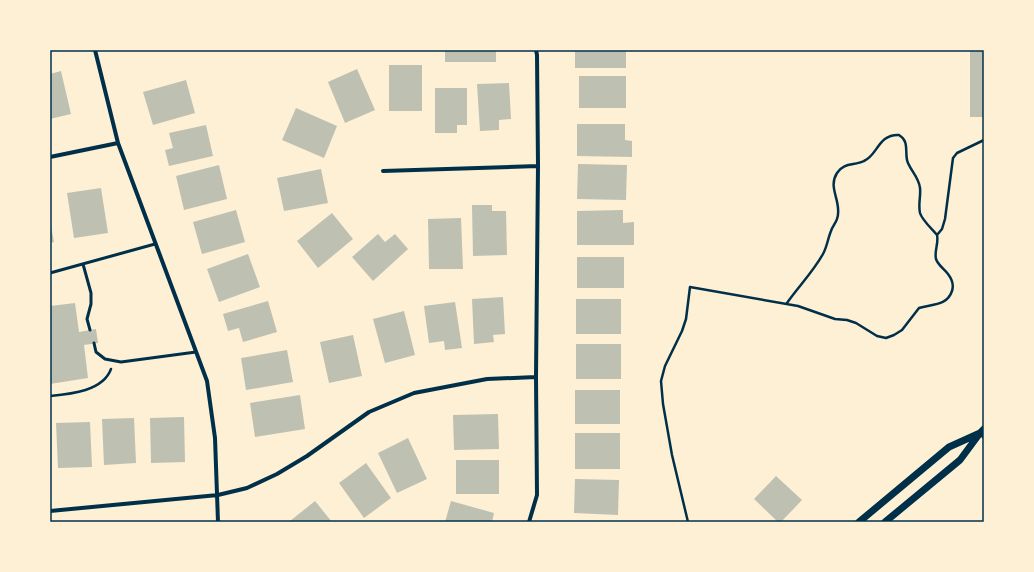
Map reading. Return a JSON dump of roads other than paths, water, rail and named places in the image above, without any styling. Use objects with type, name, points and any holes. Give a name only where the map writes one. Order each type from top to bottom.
[{"type":"street","points":[[95,50],[118,143],[207,380],[215,438],[218,522]]},
{"type":"street","points":[[529,522],[537,495],[536,377],[538,166],[536,50]]},
{"type":"street","points":[[50,157],[118,143]]},
{"type":"street","points":[[383,171],[538,166]]},
{"type":"street","points":[[50,511],[218,495],[247,488],[277,474],[307,456],[369,412],[414,393],[487,379],[536,377]]},
{"type":"street","points":[[859,522],[950,447],[983,434]]},
{"type":"street","points":[[885,522],[960,460],[983,434]]},
{"type":"lane","points":[[50,273],[155,244]]},
{"type":"lane","points":[[83,264],[91,293],[91,304],[87,319],[90,330]]},
{"type":"lane","points":[[94,344],[96,352],[105,359],[121,362],[196,352]]}]
